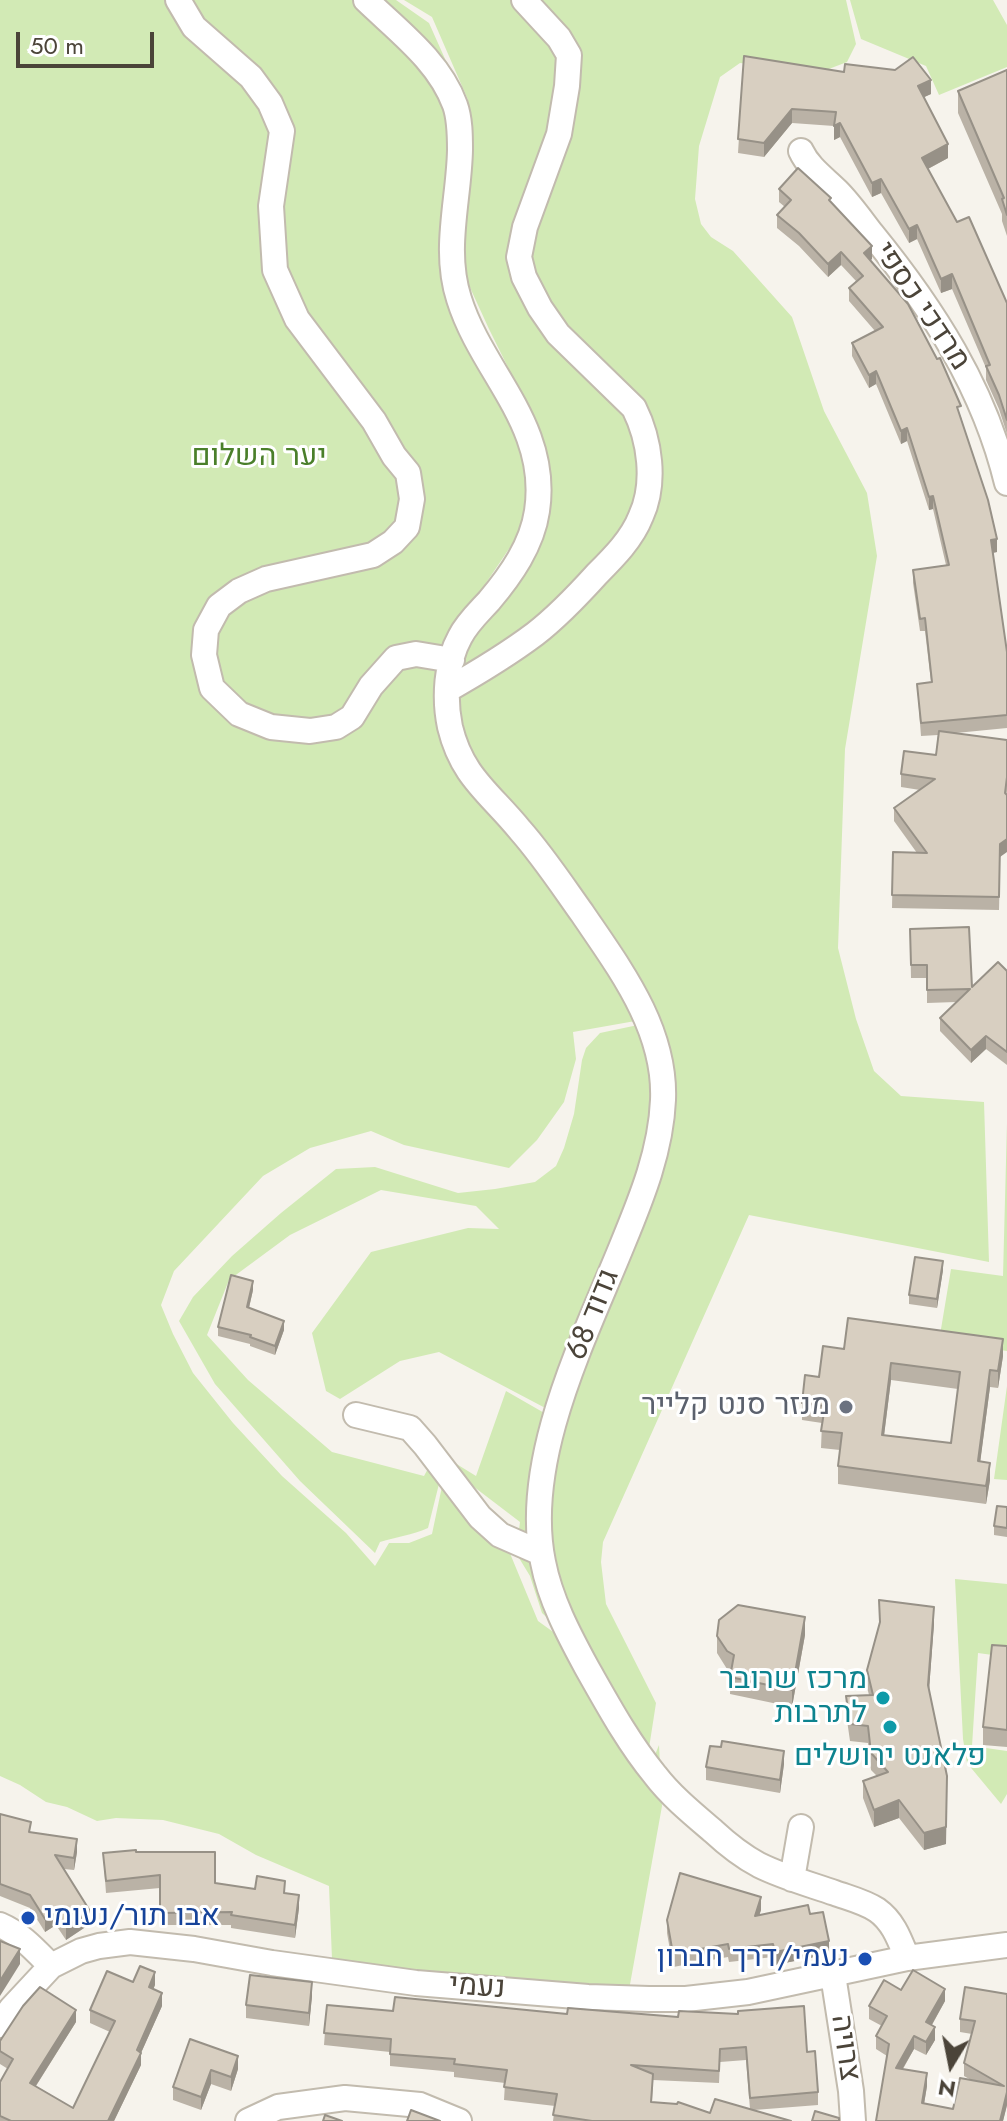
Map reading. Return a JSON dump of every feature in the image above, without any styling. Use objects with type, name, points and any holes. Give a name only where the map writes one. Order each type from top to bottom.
[{"type":"street","points":[[178,0],[194,27],[251,77],[270,103],[282,131],[271,206],[275,270],[297,319],[374,421],[394,456],[408,473],[412,499],[407,527],[393,542],[373,555],[266,579],[239,591],[219,606],[206,630],[204,655],[212,688],[239,714],[271,727],[310,731],[336,727],[352,717],[371,686],[396,658],[416,654],[452,660]]},
{"type":"street","name":"גדוד 68","points":[[366,0],[413,43],[442,81],[454,103],[460,144],[453,277],[459,302],[472,329],[525,425],[540,479],[535,522],[523,554],[459,638],[447,690],[450,725],[466,768],[542,856],[630,985],[647,1020],[662,1071],[661,1131],[653,1163],[577,1355],[548,1441],[539,1532],[544,1569],[571,1638],[615,1719],[656,1777],[736,1850],[792,1879],[877,1910],[918,1955]]},
{"type":"street","points":[[447,690],[488,667],[537,632],[580,593],[618,553],[642,514],[648,492],[647,443],[634,408],[558,334],[524,277],[519,257],[525,227],[559,134],[569,55],[559,38],[524,0]]},
{"type":"street","name":"מרדכי כספי","points":[[801,151],[807,164],[838,192],[881,244],[924,301],[956,352],[979,400],[1007,483]]},
{"type":"street","points":[[356,1415],[410,1428],[480,1517],[500,1535],[541,1553]]},
{"type":"street","points":[[792,1879],[801,1827]]},
{"type":"street","points":[[0,1925],[29,1944],[51,1966],[0,2025]]},
{"type":"street","name":"נעמי","points":[[918,1955],[947,1940],[1007,1928]]},
{"type":"street","name":"נעמי","points":[[51,1966],[81,1951],[130,1942],[416,1983],[588,1997],[686,1999],[748,1992],[918,1955],[1007,1945]]},
{"type":"street","name":"צרויה","points":[[833,1975],[853,2121]]},
{"type":"street","points":[[248,2121],[345,2098],[378,2110],[420,2105],[459,2121]]},
{"type":"green space","name":"יער השלום","points":[[0,0],[396,0],[429,23],[458,88],[443,200],[452,267],[542,485],[519,534],[455,636],[445,745],[504,820],[641,1020],[573,1032],[576,1059],[564,1102],[537,1140],[509,1168],[404,1145],[371,1131],[310,1148],[263,1176],[174,1271],[161,1305],[193,1373],[233,1423],[282,1476],[346,1533],[375,1566],[389,1543],[409,1543],[432,1534],[445,1472],[498,1515],[512,1530],[509,1551],[538,1621],[556,1634],[646,1777],[659,1745],[662,1806],[629,1990],[562,1994],[332,1959],[329,1886],[256,1855],[219,1834],[163,1820],[116,1818],[97,1821],[67,1807],[46,1802],[0,1776]]},
{"type":"green space","points":[[404,0],[846,0],[856,44],[847,62],[821,72],[740,63],[720,77],[699,146],[695,199],[701,224],[711,237],[733,251],[792,317],[824,411],[867,493],[877,556],[845,749],[838,948],[856,1019],[874,1071],[901,1096],[984,1102],[989,1262],[749,1215],[603,1542],[601,1562],[606,1604],[656,1703],[647,1761],[589,1657],[542,1613],[530,1576],[516,1553],[520,1522],[444,1464],[428,1528],[380,1542],[375,1553],[300,1481],[215,1384],[179,1321],[193,1297],[232,1256],[336,1169],[375,1167],[458,1193],[535,1182],[556,1166],[564,1148],[574,1114],[586,1048],[600,1033],[638,1025],[659,1093],[649,1141],[632,1199],[598,1268],[551,1411],[439,1352],[400,1361],[340,1399],[326,1391],[312,1333],[371,1252],[468,1228],[499,1229],[476,1206],[381,1190],[290,1235],[229,1280],[207,1335],[248,1380],[332,1452],[424,1476],[437,1452],[476,1476],[506,1391],[560,1422],[652,1193],[666,1134],[672,1063],[655,1017],[623,949],[555,856],[480,775],[464,739],[457,712],[456,668],[464,648],[528,561],[544,523],[544,464],[535,422],[467,281],[461,196],[468,100],[432,17]]},
{"type":"green space","points":[[850,0],[993,0],[1007,25],[1007,67],[939,95],[926,66],[861,39]]},
{"type":"green space","points":[[1007,1123],[1007,1351],[939,1341],[951,1269],[1003,1276]]},
{"type":"green space","points":[[1007,1386],[1007,1480],[994,1479]]},
{"type":"green space","points":[[955,1579],[1007,1584],[1007,1657],[978,1653],[972,1746],[1007,1751],[1007,1794],[1001,1804],[967,1763],[963,1739]]},
{"type":"building","points":[[744,56],[844,72],[845,64],[895,70],[913,57],[931,80],[918,86],[948,144],[922,158],[957,222],[969,217],[1007,303],[1007,420],[986,366],[990,365],[952,274],[941,279],[917,225],[909,229],[881,179],[872,183],[840,123],[834,126],[836,112],[792,109],[764,143],[738,139]]},
{"type":"building","points":[[1007,70],[1007,215],[1004,198],[958,91]]},
{"type":"building","points":[[798,168],[831,198],[829,200],[872,246],[864,253],[908,304],[937,359],[940,358],[961,406],[957,407],[988,500],[997,539],[991,540],[1007,652],[1007,715],[921,723],[917,684],[932,682],[925,618],[920,619],[913,570],[949,565],[933,496],[929,497],[907,428],[901,431],[876,371],[869,375],[852,343],[883,327],[849,288],[863,276],[841,252],[828,264],[777,215],[791,200],[779,189]]},
{"type":"building","points":[[939,731],[1007,740],[1007,839],[1000,844],[999,897],[892,895],[893,852],[927,853],[894,808],[935,779],[901,774],[904,751],[936,755]]},
{"type":"building","points":[[969,927],[972,987],[998,962],[1007,971],[1007,1052],[986,1036],[971,1050],[940,1018],[970,989],[927,990],[927,965],[911,965],[910,929]]},
{"type":"building","points":[[915,1257],[943,1261],[937,1299],[909,1295]]},
{"type":"building","points":[[231,1275],[253,1281],[247,1307],[284,1321],[275,1346],[251,1335],[218,1327]]},
{"type":"building","name":"מנזר סנט קלייר","points":[[848,1318],[1003,1339],[998,1371],[990,1370],[978,1461],[990,1463],[986,1486],[838,1466],[842,1433],[821,1431],[825,1406],[802,1403],[805,1375],[819,1377],[823,1346],[844,1349]],"holes":[[[891,1363],[960,1372],[951,1443],[882,1435]]]},
{"type":"building","points":[[997,1506],[1007,1507],[1007,1528],[994,1526]]},
{"type":"building","name":"פלאנט ירושלים","points":[[879,1600],[934,1607],[928,1685],[947,1776],[946,1827],[924,1833],[899,1800],[874,1810],[863,1781],[888,1772],[871,1753],[868,1726],[850,1724],[846,1696],[873,1695],[867,1670],[880,1622]]},
{"type":"building","points":[[738,1605],[805,1617],[792,1690],[730,1677],[734,1655],[727,1651],[717,1636],[719,1620]]},
{"type":"building","points":[[992,1645],[1007,1646],[1007,1730],[983,1727]]},
{"type":"building","points":[[722,1741],[784,1751],[780,1780],[706,1767],[710,1746],[721,1747]]},
{"type":"building","points":[[0,1814],[31,1822],[29,1832],[77,1839],[74,1858],[55,1855],[90,1911],[66,1927],[56,1912],[45,1919],[30,1895],[0,1884]]},
{"type":"building","points":[[136,1850],[215,1852],[215,1883],[255,1889],[257,1876],[285,1881],[284,1893],[299,1895],[295,1925],[231,1915],[232,1912],[160,1913],[160,1875],[106,1881],[103,1853]]},
{"type":"building","points":[[680,1873],[761,1897],[755,1916],[808,1905],[810,1914],[823,1912],[829,1941],[775,1952],[773,1944],[729,1949],[728,1944],[673,1954],[667,1920]]},
{"type":"building","points":[[0,1941],[20,1949],[0,1981]]},
{"type":"building","points":[[140,1966],[155,1972],[149,1987],[162,1993],[137,2050],[141,2053],[108,2121],[11,2121],[0,2116],[0,2082],[13,2059],[0,2051],[0,2041],[40,1987],[76,2010],[30,2083],[73,2108],[115,2021],[90,2010],[107,1971],[133,1982]]},
{"type":"building","points":[[913,1970],[945,1989],[926,2022],[935,2027],[926,2042],[914,2036],[896,2068],[927,2073],[922,2103],[953,2109],[960,2078],[1004,2086],[964,2063],[975,2021],[960,2019],[965,1987],[1007,1994],[1007,2092],[1000,2121],[876,2121],[889,2044],[876,2036],[887,2016],[869,2006],[884,1980],[901,1990]]},
{"type":"building","points":[[250,1975],[312,1982],[309,2013],[246,2005]]},
{"type":"building","points":[[395,1997],[567,2014],[568,2008],[678,2017],[679,2011],[738,2014],[738,2011],[804,2006],[807,2052],[815,2051],[818,2092],[750,2098],[746,2047],[720,2049],[719,2071],[631,2065],[653,2074],[651,2102],[678,2102],[710,2113],[715,2099],[791,2121],[592,2121],[553,2115],[557,2094],[504,2087],[507,2070],[454,2064],[455,2059],[390,2054],[391,2039],[324,2033],[327,2005],[393,2011]]},
{"type":"building","points":[[190,2039],[238,2056],[231,2077],[211,2070],[201,2097],[173,2087]]},
{"type":"building","points":[[411,2110],[440,2121],[407,2121]]},
{"type":"building","points":[[815,2111],[839,2118],[839,2121],[812,2121]]},
{"type":"building","points":[[325,2115],[342,2121],[323,2121]]},
{"type":"place","name":"מנזר סנט קלייר","points":[[846,1407]]},
{"type":"place","name":"מרכז שרובר לתרבות","points":[[883,1698]]},
{"type":"place","name":"פלאנט ירושלים","points":[[890,1727]]},
{"type":"place","name":"אבו תור/נעומי","points":[[28,1918]]},
{"type":"place","name":"נעמי/דרך חברון","points":[[865,1959]]}]
